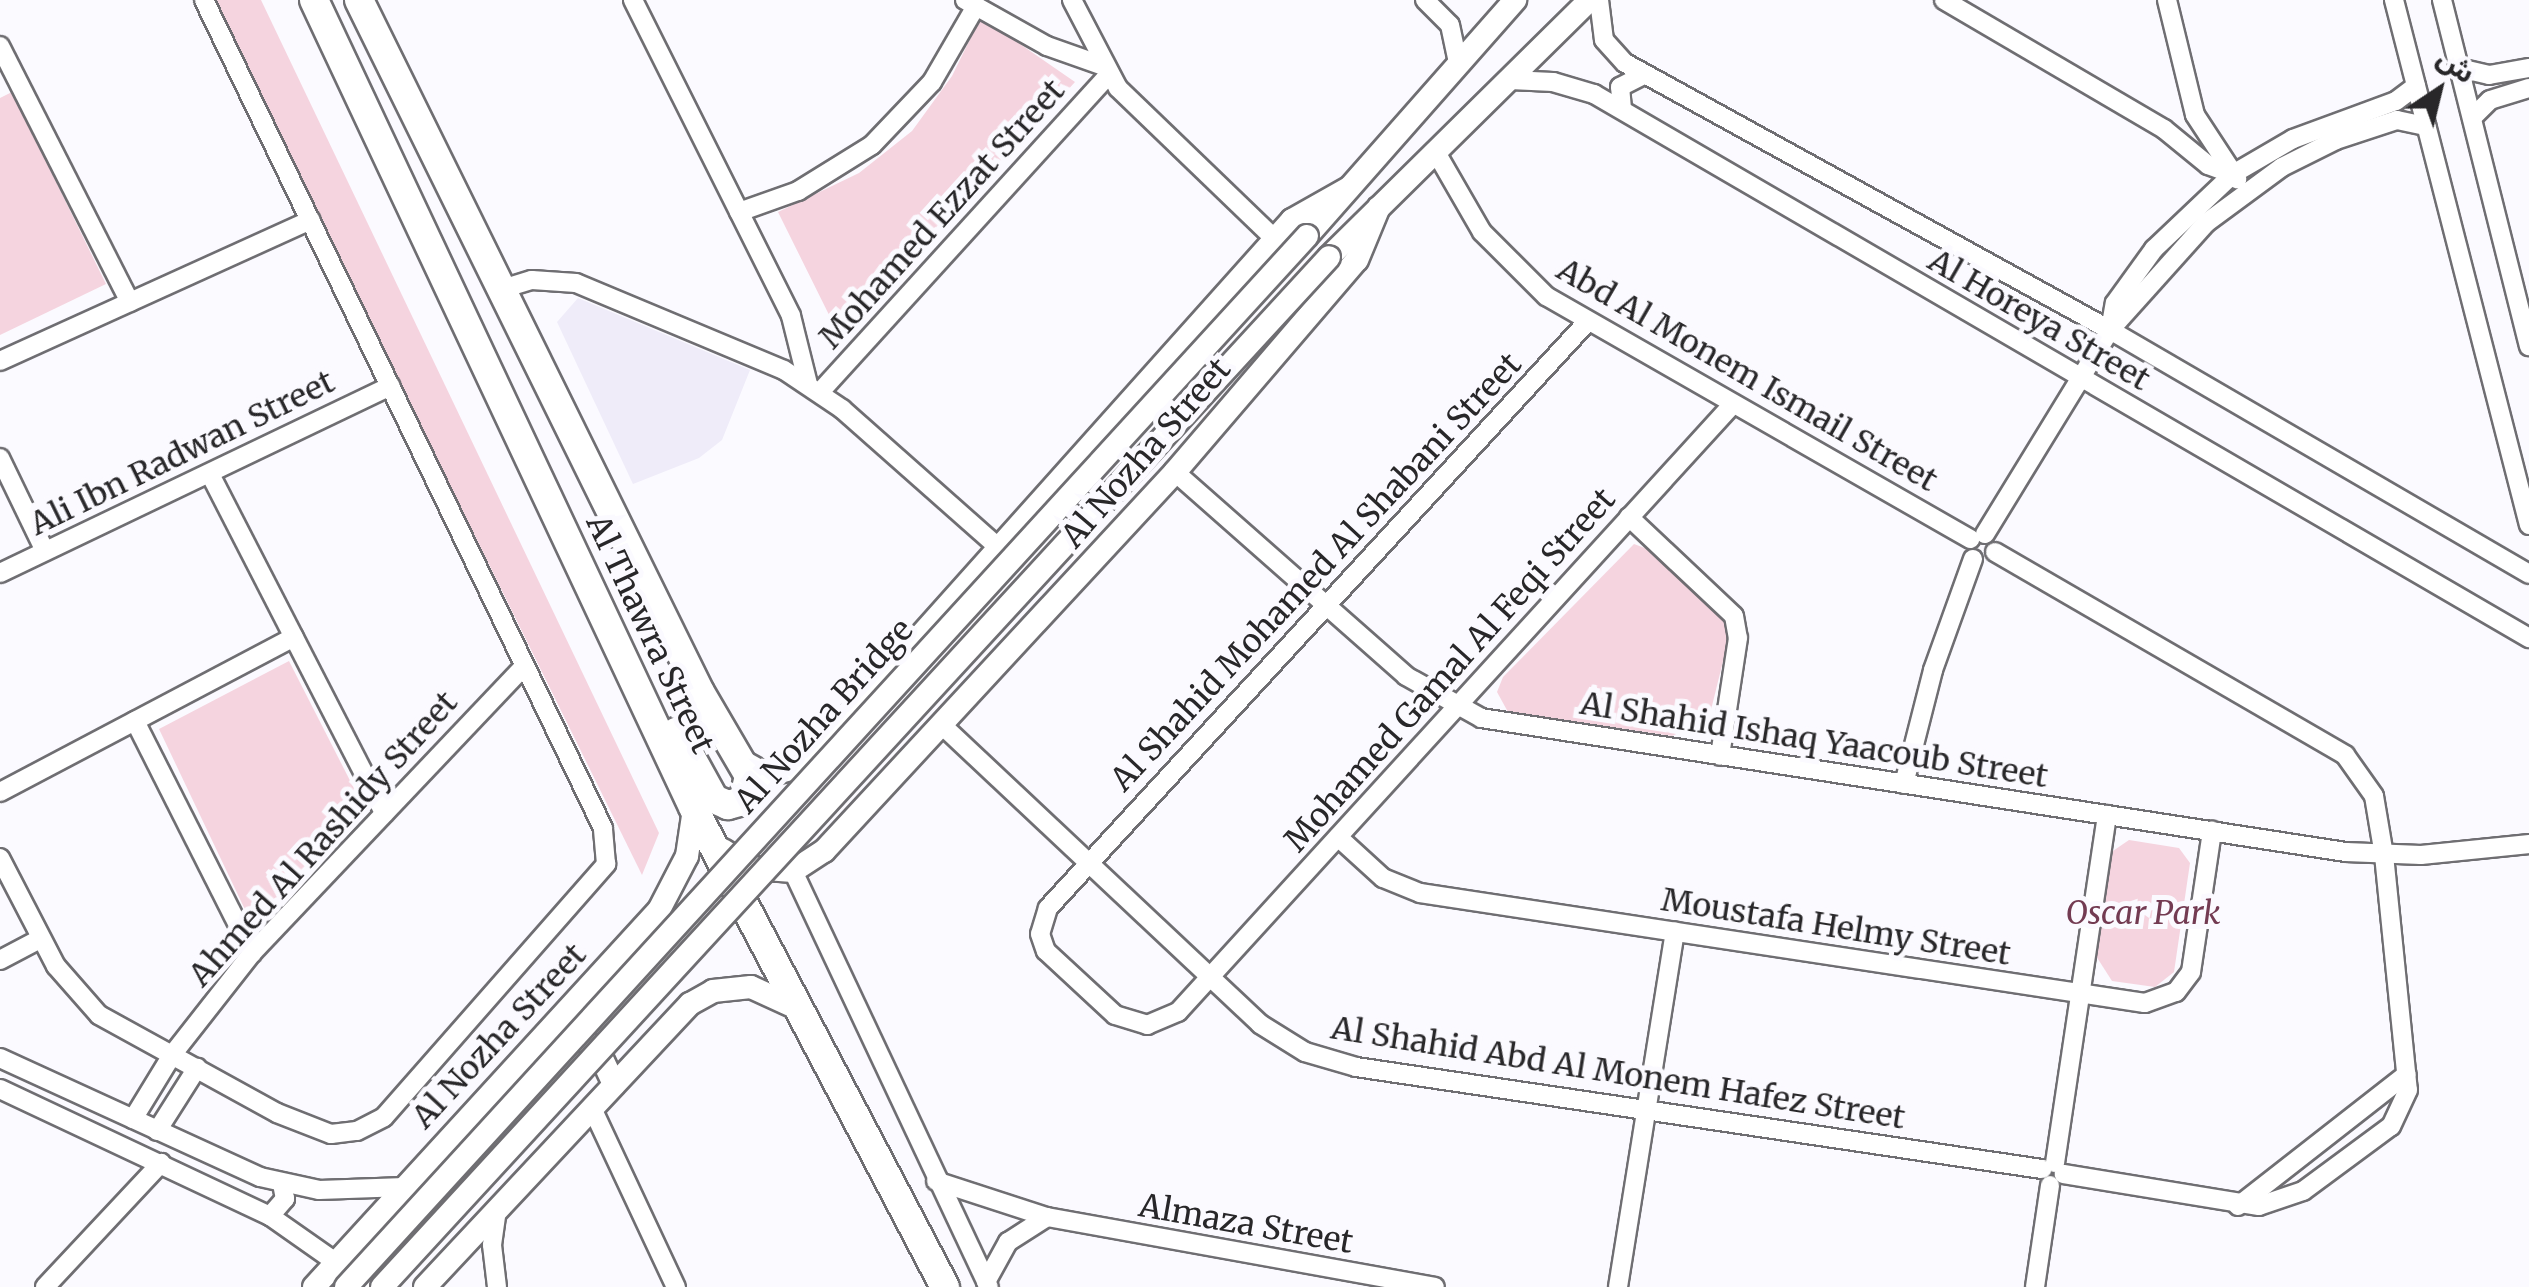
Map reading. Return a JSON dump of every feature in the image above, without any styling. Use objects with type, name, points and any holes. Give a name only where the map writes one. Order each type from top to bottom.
[{"type":"highway","name":"Al Thawra Street","points":[[314,0],[694,809],[945,1287]]},
{"type":"highway","name":"Al Thawra Street","points":[[359,0],[700,692],[740,760]]},
{"type":"highway","points":[[639,693],[668,714],[718,802],[738,804],[749,792],[740,760]]},
{"type":"main road","name":"Al Nozha Street","points":[[740,760],[768,775],[798,770],[1275,239],[1309,206],[1349,188],[1514,0]]},
{"type":"main road","name":"Al Nozha Street","points":[[793,871],[824,851],[938,732],[1175,472],[1357,260],[1379,207],[1590,0]]},
{"type":"main road","name":"Al Nozha Bridge","points":[[346,1287],[1349,188]]},
{"type":"main road","name":"Al Nozha Bridge","points":[[382,1287],[1193,398],[1379,207]]},
{"type":"main road","points":[[877,683],[876,710],[887,728],[905,739],[938,732]]},
{"type":"main road","name":"Al Nozha Street","points":[[314,1287],[666,900],[687,856],[694,809]]},
{"type":"main road","points":[[711,842],[752,868],[793,871]]},
{"type":"main road","points":[[426,1287],[690,1004],[712,991],[751,986],[797,1008]]},
{"type":"main road","points":[[555,1023],[598,1050],[614,1084]]},
{"type":"street","points":[[0,858],[40,939],[86,1004],[172,1055],[308,1126],[332,1134],[357,1131],[395,1106],[591,887],[606,864],[607,840],[204,0]]},
{"type":"street","points":[[634,0],[795,327],[814,388]]},
{"type":"street","points":[[1072,0],[1105,70],[1275,239]]},
{"type":"street","points":[[1424,0],[1450,25],[1458,62]]},
{"type":"street","name":"Al Horeya Street","points":[[1599,0],[1608,46],[1644,74],[2110,330],[2529,574]]},
{"type":"street","points":[[1944,0],[2164,128],[2208,165],[2234,174]]},
{"type":"street","points":[[2167,0],[2195,114],[2245,191]]},
{"type":"street","points":[[2394,0],[2529,526]]},
{"type":"street","points":[[2442,0],[2529,346]]},
{"type":"street","points":[[739,212],[798,191],[872,145],[932,82],[971,3],[1047,46],[1105,70]]},
{"type":"street","points":[[0,46],[7,78],[130,302]]},
{"type":"street","points":[[2459,68],[2496,75],[2529,68]]},
{"type":"street","name":"Mohamed Ezzat Street","points":[[814,388],[1105,70]]},
{"type":"street","points":[[1622,109],[1623,82],[1644,74]]},
{"type":"street","name":"Al Horeya Street","points":[[1510,80],[1570,85],[1622,109],[2079,380],[2529,638]]},
{"type":"street","points":[[2110,330],[2115,303],[2154,249],[2234,174],[2293,139],[2396,101],[2416,86]]},
{"type":"street","points":[[2472,118],[2490,100],[2529,88]]},
{"type":"street","points":[[2164,128],[2182,126],[2195,114]]},
{"type":"street","points":[[1904,784],[1930,682],[1977,537],[2110,330],[2181,248],[2245,191],[2354,133],[2397,120],[2426,126]]},
{"type":"street","name":"Abd Al Monem Ismail Street","points":[[1437,154],[1505,260],[1588,321],[1977,537]]},
{"type":"street","points":[[0,361],[310,220]]},
{"type":"street","points":[[502,289],[532,280],[576,283],[759,358],[814,388],[997,546]]},
{"type":"street","name":"Al Shahid Mohamed Al Shabani Street","points":[[1088,864],[1588,321]]},
{"type":"street","name":"Ali Ibn Radwan Street","points":[[0,573],[211,476],[391,386]]},
{"type":"street","name":"Mohamed Gamal Al Feqi Street","points":[[1210,977],[1734,404]]},
{"type":"street","points":[[0,458],[45,551]]},
{"type":"street","name":"Al Shahid Ishaq Yaacoub Street","points":[[1175,472],[1406,676],[1456,708],[1508,724],[2384,855],[2529,844]]},
{"type":"street","points":[[211,476],[384,813]]},
{"type":"street","points":[[1630,518],[1725,604],[1736,624],[1720,756]]},
{"type":"street","points":[[1977,537],[1995,552],[2344,755],[2374,796],[2384,855]]},
{"type":"street","points":[[1973,559],[1986,562],[1995,552]]},
{"type":"street","points":[[0,792],[294,637]]},
{"type":"street","name":"Ahmed Al Rashidy Street","points":[[133,1119],[172,1055],[252,953],[523,667]]},
{"type":"street","points":[[135,721],[252,953]]},
{"type":"street","name":"Al Shahid Abd Al Monem Hafez Street","points":[[938,732],[1274,1035],[1322,1059],[2053,1173],[2236,1207],[2303,1191],[2391,1126],[2405,1106],[2407,1074],[2384,855]]},
{"type":"street","points":[[2035,1287],[2107,815]]},
{"type":"street","name":"Moustafa Helmy Street","points":[[1338,836],[1374,872],[1410,890],[2145,1004],[2182,986],[2194,964],[2212,832]]},
{"type":"street","points":[[1088,864],[1043,916],[1040,934],[1052,958],[1114,1015],[1135,1024],[1169,1019],[1210,977]]},
{"type":"street","points":[[793,871],[936,1181],[988,1284]]},
{"type":"street","points":[[1618,1287],[1675,932]]},
{"type":"street","points":[[0,960],[40,939]]},
{"type":"street","points":[[0,1058],[282,1184],[335,1190],[405,1188]]},
{"type":"street","points":[[157,1131],[197,1068]]},
{"type":"street","points":[[2236,1207],[2407,1074]]},
{"type":"street","points":[[0,1089],[270,1216],[371,1287]]},
{"type":"street","points":[[592,1108],[676,1287]]},
{"type":"street","points":[[45,1287],[161,1163]]},
{"type":"street","name":"Almaza Street","points":[[936,1181],[1047,1217],[1297,1266],[1435,1287]]},
{"type":"street","points":[[270,1216],[286,1199],[282,1184]]},
{"type":"street","points":[[497,1287],[492,1245],[498,1206]]},
{"type":"street","points":[[988,1284],[1008,1242],[1047,1217]]},
{"type":"street","points":[[1295,1287],[1297,1266]]},
{"type":"shaded area","points":[[578,298],[750,370],[722,440],[699,458],[633,484],[557,322]]},
{"type":"green space","points":[[211,0],[261,0],[659,833],[642,875]]},
{"type":"green space","points":[[981,17],[1075,82],[841,339],[778,212],[859,173],[912,131],[952,76]]},
{"type":"green space","points":[[12,92],[106,284],[0,335],[0,98]]},
{"type":"green space","points":[[1634,544],[1650,550],[1725,623],[1728,641],[1709,718],[1672,736],[1508,712],[1497,692],[1503,677]]},
{"type":"green space","points":[[289,661],[364,808],[258,937],[159,729]]},
{"type":"green space","name":"Oscar Park","points":[[2129,840],[2179,848],[2190,863],[2174,972],[2155,987],[2112,981],[2096,956],[2110,853]]}]
